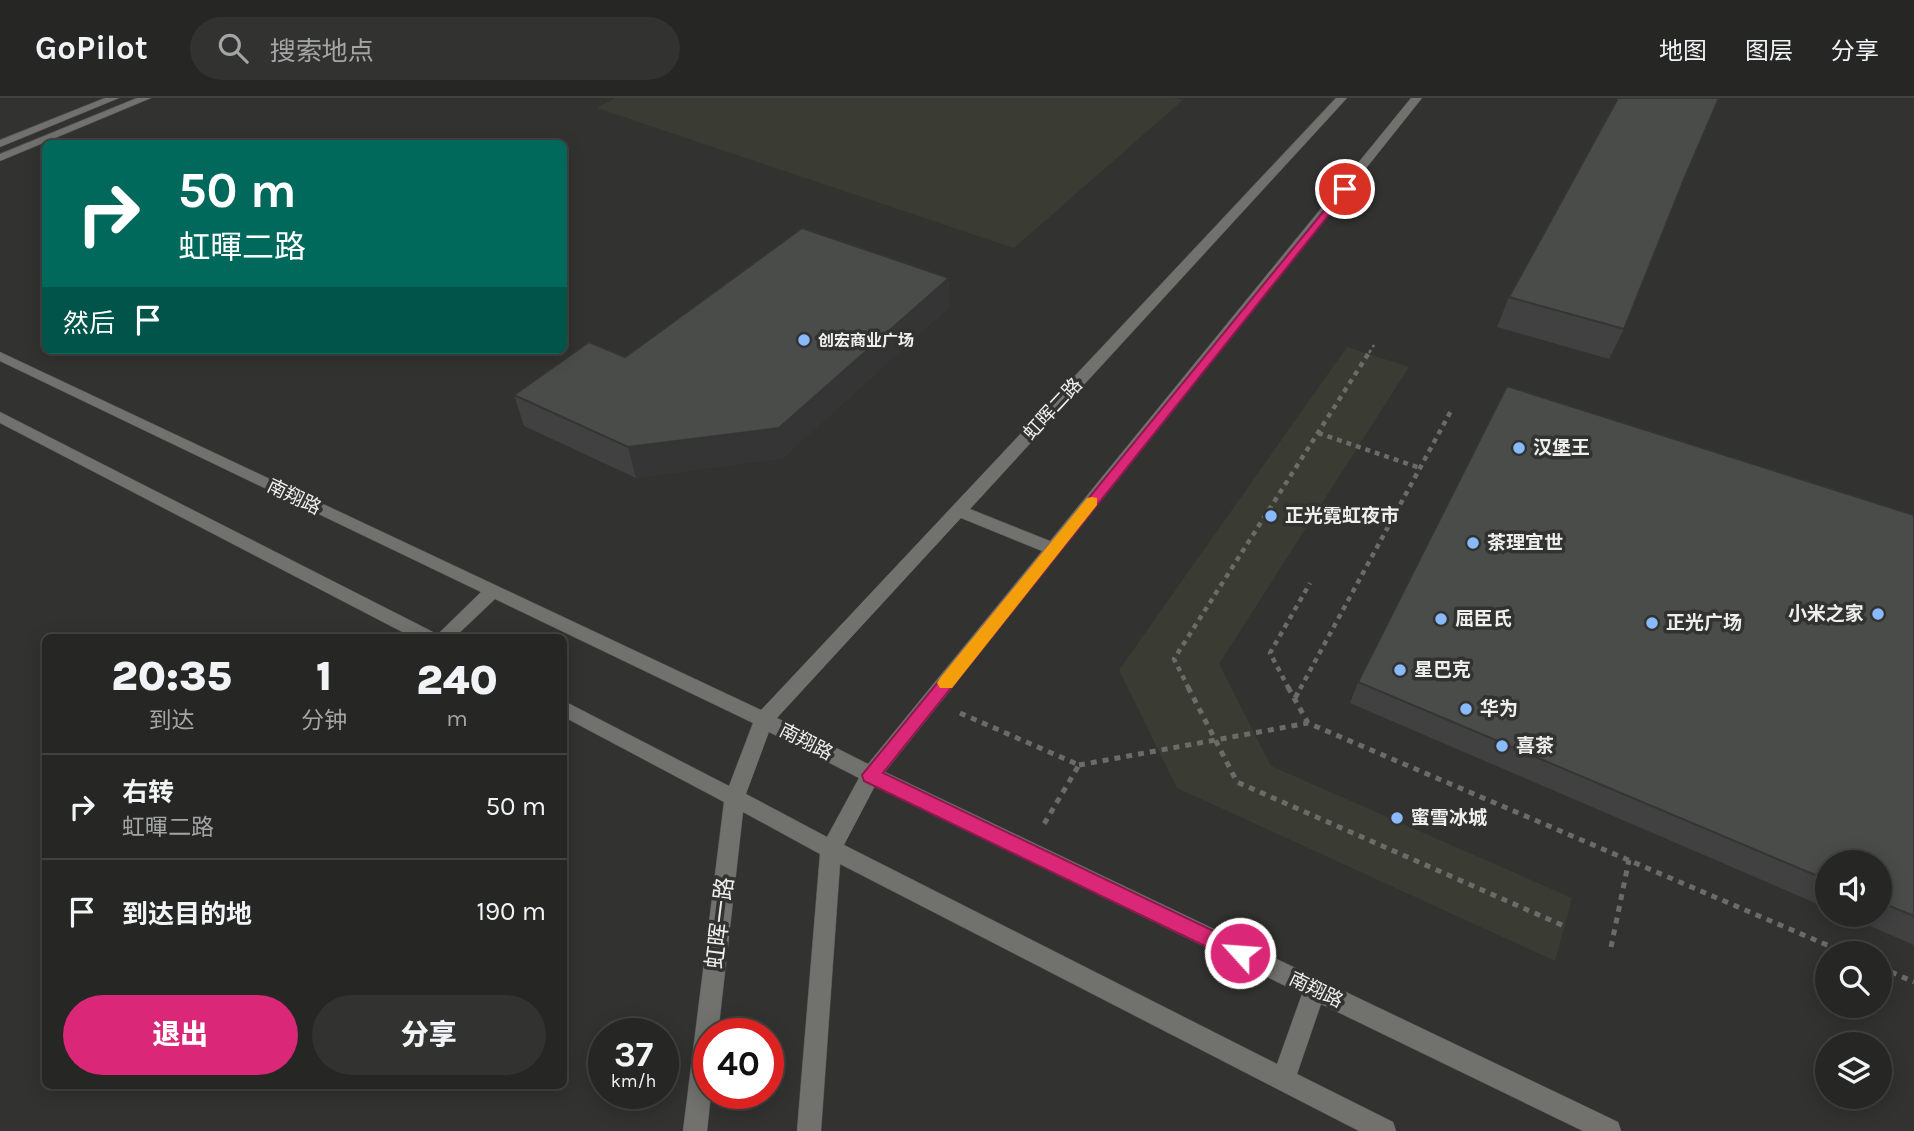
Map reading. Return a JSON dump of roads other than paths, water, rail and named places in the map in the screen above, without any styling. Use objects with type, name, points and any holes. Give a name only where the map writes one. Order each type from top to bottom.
[{"type":"street","points":[[0,144],[114,98]]},
{"type":"street","points":[[44,140],[146,98]]},
{"type":"street","name":"虹晖二路","points":[[764,720],[1342,98]]},
{"type":"street","points":[[809,1131],[831,849],[870,775],[1417,98]]},
{"type":"street","points":[[0,158],[42,141]]},
{"type":"street","name":"南翔路","points":[[0,356],[764,720],[1028,852],[1609,1131]]},
{"type":"street","points":[[0,417],[421,634]]},
{"type":"street","points":[[959,511],[1053,549]]},
{"type":"street","points":[[447,634],[493,591]]},
{"type":"street","points":[[567,710],[831,849],[1384,1131]]},
{"type":"street","name":"虹晖一路","points":[[695,1131],[734,797],[764,720]]},
{"type":"street","points":[[1283,1079],[1315,989]]},
{"type":"place","name":"创宏商业广场","points":[[804,340]]},
{"type":"place","name":"汉堡王","points":[[1519,448]]},
{"type":"place","name":"正光霓虹夜市","points":[[1271,516]]},
{"type":"place","name":"茶理宜世","points":[[1473,543]]},
{"type":"place","name":"小米之家","points":[[1878,614]]},
{"type":"place","name":"屈臣氏","points":[[1441,619]]},
{"type":"place","name":"正光广场","points":[[1652,623]]},
{"type":"place","name":"星巴克","points":[[1400,670]]},
{"type":"place","name":"华为","points":[[1466,709]]},
{"type":"place","name":"喜茶","points":[[1502,746]]},
{"type":"place","name":"蜜雪冰城","points":[[1397,818]]}]
